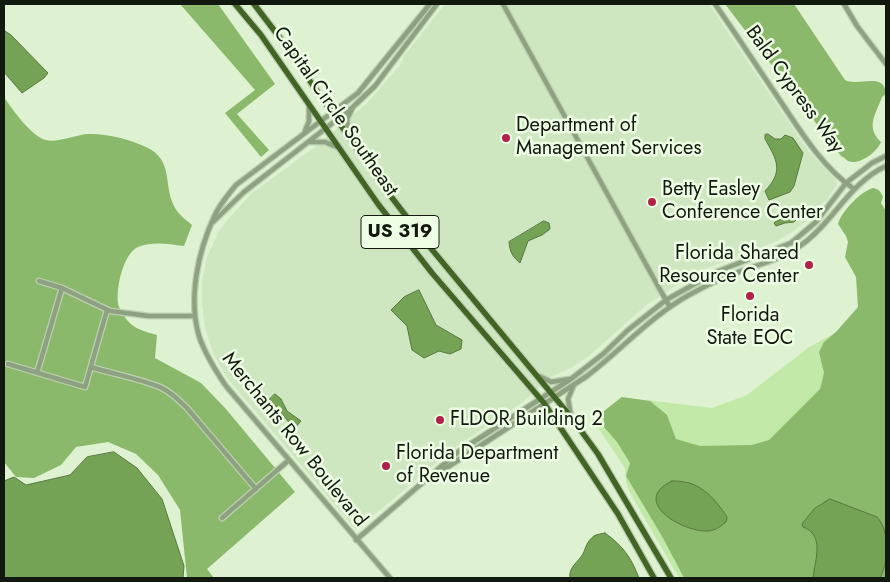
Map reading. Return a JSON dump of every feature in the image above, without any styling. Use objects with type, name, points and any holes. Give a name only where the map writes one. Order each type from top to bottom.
[{"type":"main road","name":"Capital Circle Southeast","points":[[235,4],[261,35],[378,204],[432,273],[542,401],[618,514],[654,578]]},
{"type":"main road","name":"Capital Circle Southeast","points":[[254,4],[386,190],[571,417],[598,454],[671,578]]},
{"type":"street","name":"Merchants Row Boulevard","points":[[390,578],[239,403],[214,368],[199,335],[194,308],[197,270],[218,209],[236,186],[358,93],[430,4]]},
{"type":"street","name":"Merchants Row Boulevard","points":[[212,223],[244,192],[368,94],[437,4]]},
{"type":"street","points":[[503,4],[670,307]]},
{"type":"street","name":"Bald Cypress Way","points":[[715,4],[815,151],[854,189]]},
{"type":"street","points":[[844,4],[857,26],[886,63]]},
{"type":"street","points":[[392,51],[398,56]]},
{"type":"street","points":[[304,133],[309,121],[308,104]]},
{"type":"street","points":[[349,136],[347,119],[353,107]]},
{"type":"street","points":[[307,142],[325,142],[338,147]]},
{"type":"street","points":[[552,395],[666,300],[703,278],[791,243],[816,222],[846,183],[872,163],[886,156]]},
{"type":"street","points":[[356,540],[458,452],[552,395],[574,385],[610,358],[653,319],[670,307],[723,278],[784,255],[800,246],[818,233],[854,189],[886,166]]},
{"type":"street","points":[[39,281],[62,288],[107,310],[149,316],[195,316]]},
{"type":"street","points":[[37,373],[62,288]]},
{"type":"street","points":[[8,364],[85,387],[107,310]]},
{"type":"street","points":[[628,330],[635,336]]},
{"type":"street","points":[[90,367],[151,384],[164,389],[176,397],[256,488]]},
{"type":"street","points":[[536,374],[551,382],[571,379]]},
{"type":"street","points":[[571,417],[568,399],[574,385]]},
{"type":"street","points":[[422,483],[465,457],[542,401]]},
{"type":"street","points":[[222,518],[289,460]]},
{"type":"shaded area","points":[[180,4],[218,4],[275,84],[237,114],[269,150],[261,157],[225,113],[255,90]]},
{"type":"shaded area","points":[[445,4],[709,4],[810,153],[836,180],[837,185],[826,201],[794,231],[777,241],[698,272],[645,306],[589,356],[571,368],[551,377],[523,402],[454,448],[356,530],[227,378],[213,353],[205,328],[202,280],[207,257],[219,231],[228,219],[252,193],[319,144],[368,102],[402,63],[404,56]]},
{"type":"shaded area","points":[[725,4],[794,4],[845,80],[850,82],[876,81],[881,83],[886,94],[882,97],[873,120],[874,131],[881,142],[876,150],[857,162],[848,161],[841,156]]},
{"type":"shaded area","points":[[5,31],[48,73],[44,78],[22,93],[4,72]]},
{"type":"shaded area","points":[[4,97],[29,128],[46,140],[60,140],[87,134],[102,134],[133,141],[155,152],[164,166],[174,206],[192,225],[184,246],[161,243],[149,244],[138,247],[133,251],[128,257],[119,281],[119,307],[133,326],[157,335],[155,358],[201,383],[226,409],[295,492],[207,569],[214,578],[187,578],[180,510],[158,475],[136,454],[108,442],[76,447],[61,465],[34,478],[16,477],[4,462]]},
{"type":"shaded area","points":[[768,134],[775,139],[781,139],[785,135],[793,138],[803,153],[794,186],[790,192],[769,200],[765,191],[775,177],[777,165],[765,139],[765,135]]},
{"type":"shaded area","points":[[873,188],[878,190],[883,197],[881,203],[886,211],[886,578],[684,578],[663,538],[626,476],[630,463],[617,442],[604,427],[604,411],[622,397],[650,401],[667,415],[676,439],[700,446],[752,445],[769,440],[820,389],[824,373],[819,352],[824,342],[836,332],[858,307],[856,277],[845,257],[848,242],[838,224],[852,203],[863,193]]},
{"type":"shaded area","points":[[798,211],[801,212],[800,216],[794,222],[776,226],[774,223],[775,222]]},
{"type":"shaded area","points":[[544,221],[549,223],[550,229],[528,241],[520,263],[512,254],[509,242]]},
{"type":"shaded area","points":[[419,290],[436,325],[462,340],[461,349],[450,354],[439,351],[424,358],[412,350],[407,326],[391,310],[404,297]]},
{"type":"shaded area","points":[[854,322],[886,578],[679,578],[630,493],[626,482],[625,468],[593,420],[621,397],[712,408],[747,395],[808,348]]},
{"type":"shaded area","points":[[275,394],[281,399],[287,411],[301,421],[294,429],[277,407],[268,401]]},
{"type":"shaded area","points":[[114,452],[137,468],[162,499],[184,566],[183,578],[4,578],[4,481],[14,477],[26,485],[70,475],[87,457]]},
{"type":"shaded area","points":[[672,481],[682,481],[698,486],[716,502],[727,517],[726,522],[718,528],[709,531],[698,530],[686,527],[665,514],[658,506],[656,498],[660,489]]},
{"type":"shaded area","points":[[830,499],[877,517],[881,523],[887,546],[885,563],[880,578],[813,578],[817,556],[816,542],[814,536],[802,524],[814,509]]},
{"type":"shaded area","points":[[605,533],[626,553],[639,578],[570,578],[570,571],[583,554],[590,540],[595,535]]},
{"type":"place","name":"Department of Management Services","points":[[506,138]]},
{"type":"place","name":"Betty Easley Conference Center","points":[[652,202]]},
{"type":"place","name":"Florida Shared Resource Center","points":[[809,265]]},
{"type":"place","name":"Florida State EOC","points":[[750,296]]},
{"type":"place","name":"FLDOR Building 2","points":[[440,420]]},
{"type":"place","name":"Florida Department of Revenue","points":[[386,466]]}]
